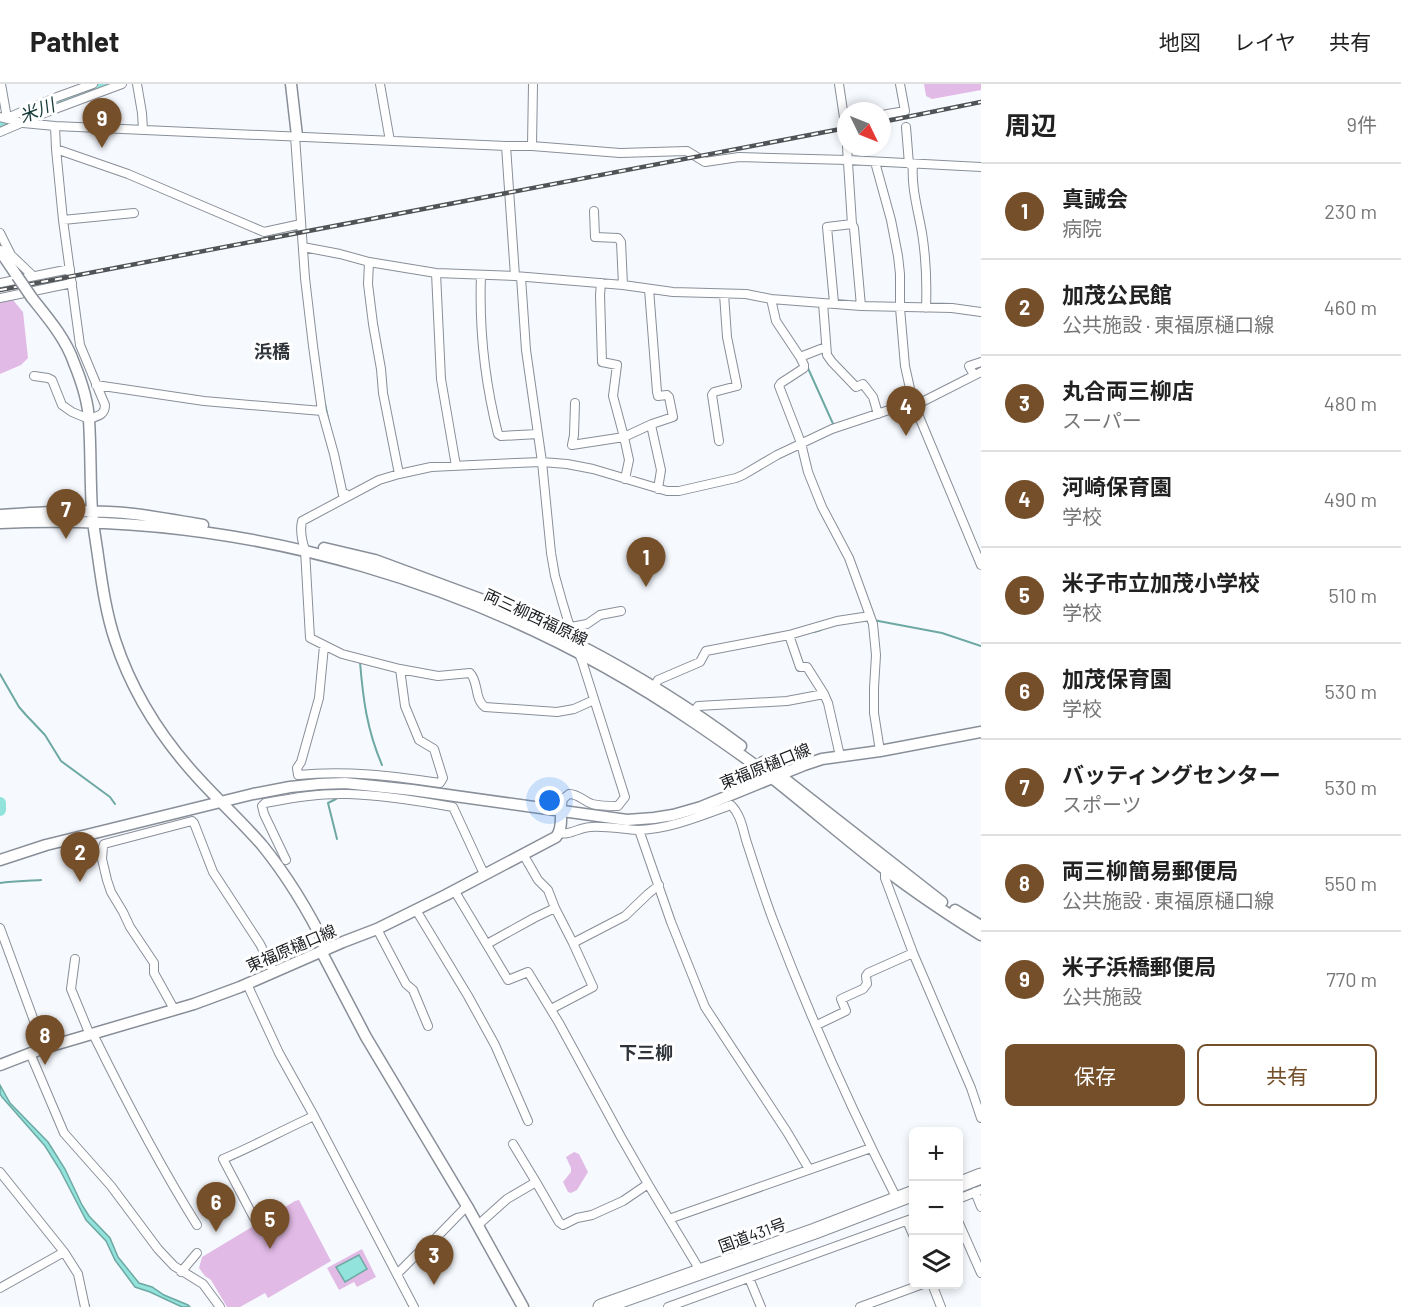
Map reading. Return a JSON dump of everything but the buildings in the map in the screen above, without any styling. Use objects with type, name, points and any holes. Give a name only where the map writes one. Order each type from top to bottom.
[{"type":"highway","points":[[963,1173],[981,1166]]},
{"type":"highway","points":[[963,1183],[981,1176]]},
{"type":"highway","name":"国道431号","points":[[601,1307],[815,1231],[909,1195]]},
{"type":"highway","name":"国道431号","points":[[629,1307],[909,1205]]},
{"type":"main road","points":[[291,84],[296,136]]},
{"type":"main road","points":[[0,251],[48,318],[74,360],[89,419],[93,517],[104,597],[120,654],[142,702],[184,762],[261,844],[287,878],[303,905],[366,1037],[467,1206],[523,1307]]},
{"type":"main road","name":"両三柳西福原線","points":[[0,515],[29,513],[93,517]]},
{"type":"main road","name":"両三柳西福原線","points":[[0,523],[132,514],[248,532],[304,547],[375,560],[484,600],[546,628],[677,711],[776,777],[949,906],[981,926]]},
{"type":"main road","name":"両三柳西福原線","points":[[577,648],[610,662],[694,712],[776,777],[885,869],[981,935]]},
{"type":"main road","name":"東福原樋口線","points":[[0,860],[46,845],[221,802],[290,787],[319,784],[365,784],[627,820],[654,818],[701,807],[822,759],[880,751],[981,732]]},
{"type":"main road","points":[[559,833],[561,812]]},
{"type":"main road","name":"東福原樋口線","points":[[0,1065],[44,1048],[194,1004],[247,984],[377,929],[556,837],[559,833]]},
{"type":"street","points":[[2,84],[5,118]]},
{"type":"street","points":[[5,118],[93,84]]},
{"type":"street","points":[[0,132],[122,84]]},
{"type":"street","points":[[137,84],[143,130]]},
{"type":"street","points":[[380,84],[390,141]]},
{"type":"street","points":[[532,146],[533,84]]},
{"type":"street","points":[[839,84],[842,102]]},
{"type":"street","points":[[891,113],[905,111],[900,84]]},
{"type":"street","points":[[5,118],[22,123],[55,126],[532,146],[620,153],[687,151],[705,162],[739,157],[981,167]]},
{"type":"street","points":[[34,376],[52,380],[62,405],[72,412],[89,419],[102,414],[105,410],[80,345],[63,220],[55,126]]},
{"type":"street","points":[[906,128],[922,236],[927,287],[926,308]]},
{"type":"street","points":[[296,136],[303,247],[322,411],[343,495],[347,496]]},
{"type":"street","points":[[506,146],[526,350],[555,576],[625,797],[618,806],[589,803],[578,796],[569,794],[563,799],[561,812]]},
{"type":"street","points":[[56,149],[128,174],[264,232],[302,224]]},
{"type":"street","points":[[848,156],[861,306]]},
{"type":"street","points":[[875,162],[898,256],[905,366],[914,404],[981,565]]},
{"type":"street","points":[[594,211],[595,237],[614,237],[621,242],[623,285]]},
{"type":"street","points":[[63,220],[134,213]]},
{"type":"street","points":[[834,303],[827,227],[852,224]]},
{"type":"street","points":[[0,233],[11,255],[33,276]]},
{"type":"street","points":[[303,247],[369,262],[436,273],[518,276],[623,285],[673,292],[746,294],[771,299],[861,306],[952,308],[981,312]]},
{"type":"street","points":[[369,262],[368,285],[381,369],[382,393],[399,474]]},
{"type":"street","points":[[0,283],[70,268]]},
{"type":"street","points":[[436,273],[441,379],[456,466]]},
{"type":"street","points":[[481,275],[480,307],[486,369],[498,434],[501,436],[538,434]]},
{"type":"street","points":[[0,298],[72,283]]},
{"type":"street","points":[[601,283],[602,362],[617,365],[613,396],[629,460],[625,479]]},
{"type":"street","points":[[575,403],[572,445],[624,437],[652,423],[673,417],[669,397],[657,394],[650,289]]},
{"type":"street","points":[[719,441],[712,395],[714,392],[737,386],[727,337],[724,294]]},
{"type":"street","points":[[771,299],[776,321],[804,364],[804,368],[779,386],[801,443],[808,472],[822,507],[849,558],[873,624],[876,655],[874,713],[880,751]]},
{"type":"street","points":[[823,303],[827,355],[856,387],[863,384],[873,397],[878,414]]},
{"type":"street","points":[[800,357],[826,348]]},
{"type":"street","points":[[594,700],[574,709],[557,712],[484,707],[480,703],[474,678],[470,673],[438,676],[400,669],[342,654],[310,638],[302,521],[379,480],[431,467],[542,462],[567,464],[593,469],[663,491],[679,491],[736,478],[832,429],[914,404],[975,372],[969,366],[981,362]]},
{"type":"street","points":[[96,385],[204,401],[322,411]]},
{"type":"street","points":[[651,425],[661,470],[658,489]]},
{"type":"street","points":[[571,627],[587,624],[600,615],[621,611]]},
{"type":"street","points":[[654,687],[658,680],[700,662],[705,653],[789,635],[837,621],[870,616]]},
{"type":"street","points":[[789,635],[800,668],[807,667],[824,694],[840,756]]},
{"type":"street","points":[[324,646],[319,698],[301,762],[297,768],[298,775],[320,773],[453,807],[484,874]]},
{"type":"street","points":[[286,860],[262,811],[265,803],[309,796],[346,794],[365,784],[440,783],[443,778],[434,749],[419,740],[405,706],[400,669]]},
{"type":"street","points":[[694,712],[698,706],[787,701],[824,694]]},
{"type":"street","points":[[559,833],[564,834],[588,826],[639,830],[687,821],[731,805],[738,812],[773,919],[871,1148],[897,1199]]},
{"type":"street","points":[[174,1010],[154,973],[154,963],[112,895],[102,859],[104,844],[178,824],[192,821],[195,823],[213,872],[260,944],[274,972]]},
{"type":"street","points":[[122,827],[126,838]]},
{"type":"street","points":[[639,830],[671,922],[705,1007],[809,1169]]},
{"type":"street","points":[[523,854],[538,880],[548,890],[593,987],[551,1009]]},
{"type":"street","points":[[885,869],[885,878],[913,953],[971,1088],[981,1118]]},
{"type":"street","points":[[573,943],[625,916],[659,885]]},
{"type":"street","points":[[454,890],[508,980],[528,972],[648,1184],[701,1272]]},
{"type":"street","points":[[487,945],[555,908]]},
{"type":"street","points":[[416,910],[495,1045],[528,1121]]},
{"type":"street","points":[[0,928],[44,1048]]},
{"type":"street","points":[[377,929],[406,984],[413,990],[428,1026]]},
{"type":"street","points":[[817,1025],[846,1011],[842,999],[863,989],[867,984],[868,973],[913,953]]},
{"type":"street","points":[[75,959],[71,989],[152,1150],[197,1225]]},
{"type":"street","points":[[247,984],[279,1053],[414,1307]]},
{"type":"street","points":[[30,1053],[64,1133],[111,1186],[158,1249],[181,1272],[203,1284],[220,1307]]},
{"type":"street","points":[[254,1218],[224,1159],[314,1116]]},
{"type":"street","points":[[513,1144],[563,1226],[577,1218],[592,1215],[622,1201],[648,1184]]},
{"type":"street","points":[[669,1219],[871,1148]]},
{"type":"street","points":[[0,1172],[64,1252],[78,1274],[85,1307]]},
{"type":"street","points":[[478,1225],[507,1199],[536,1182]]},
{"type":"street","points":[[963,1197],[978,1191],[981,1207]]},
{"type":"street","points":[[397,1274],[467,1206]]},
{"type":"street","points":[[668,1307],[909,1219]]},
{"type":"street","points":[[963,1232],[981,1273]]},
{"type":"street","points":[[0,1288],[64,1252]]},
{"type":"street","points":[[181,1272],[197,1253]]},
{"type":"street","points":[[749,1278],[761,1307]]},
{"type":"street","points":[[863,1306],[909,1289]]},
{"type":"street","points":[[934,1289],[941,1307]]},
{"type":"shaded area","points":[[924,84],[981,84],[981,90],[932,99],[926,96]]},
{"type":"shaded area","points":[[13,300],[23,312],[28,358],[21,365],[0,374],[0,303]]},
{"type":"shaded area","points":[[0,1085],[10,1103],[48,1142],[89,1216],[110,1238],[118,1257],[139,1283],[152,1287],[190,1307],[182,1307],[135,1287],[115,1260],[106,1241],[86,1220],[45,1146],[2,1097]]},
{"type":"shaded area","points":[[574,1152],[579,1154],[588,1172],[577,1190],[571,1193],[568,1192],[563,1182],[571,1172],[566,1157]]},
{"type":"shaded area","points":[[299,1200],[331,1261],[268,1298],[265,1293],[240,1307],[227,1307],[211,1280],[199,1268],[202,1257]]},
{"type":"shaded area","points":[[362,1249],[376,1277],[357,1287],[354,1282],[339,1290],[327,1268]]},
{"type":"shaded area","points":[[359,1255],[367,1269],[345,1282],[336,1267]]},
{"type":"waterway","name":"米川","points":[[0,125],[109,84]]},
{"type":"waterway","points":[[807,366],[834,426]]},
{"type":"waterway","points":[[325,404],[330,427]]},
{"type":"waterway","points":[[873,620],[942,633],[981,646]]},
{"type":"waterway","points":[[814,632],[821,630]]},
{"type":"waterway","points":[[360,662],[366,714],[382,765]]},
{"type":"waterway","points":[[0,674],[19,707],[45,735],[61,761],[110,797],[115,804]]},
{"type":"waterway","points":[[336,799],[328,803],[337,839]]},
{"type":"waterway","points":[[0,803],[0,810]]},
{"type":"waterway","points":[[0,883],[41,880]]},
{"type":"railway","points":[[891,120],[981,102]]},
{"type":"railway","points":[[0,290],[837,130]]},
{"type":"place","name":"米子浜橋郵便局","points":[[102,148]]},
{"type":"place","name":"河崎保育園","points":[[906,436]]},
{"type":"place","name":"バッティングセンター","points":[[66,539]]},
{"type":"place","name":"真誠会","points":[[646,587]]},
{"type":"place","name":"加茂公民館","points":[[80,882]]},
{"type":"place","name":"両三柳簡易郵便局","points":[[45,1065]]},
{"type":"place","name":"加茂保育園","points":[[216,1232]]},
{"type":"place","name":"米子市立加茂小学校","points":[[270,1249]]},
{"type":"place","name":"丸合両三柳店","points":[[434,1285]]},
{"type":"district","name":"浜橋","points":[[272,352]]},
{"type":"district","name":"下三柳","points":[[646,1053]]}]
